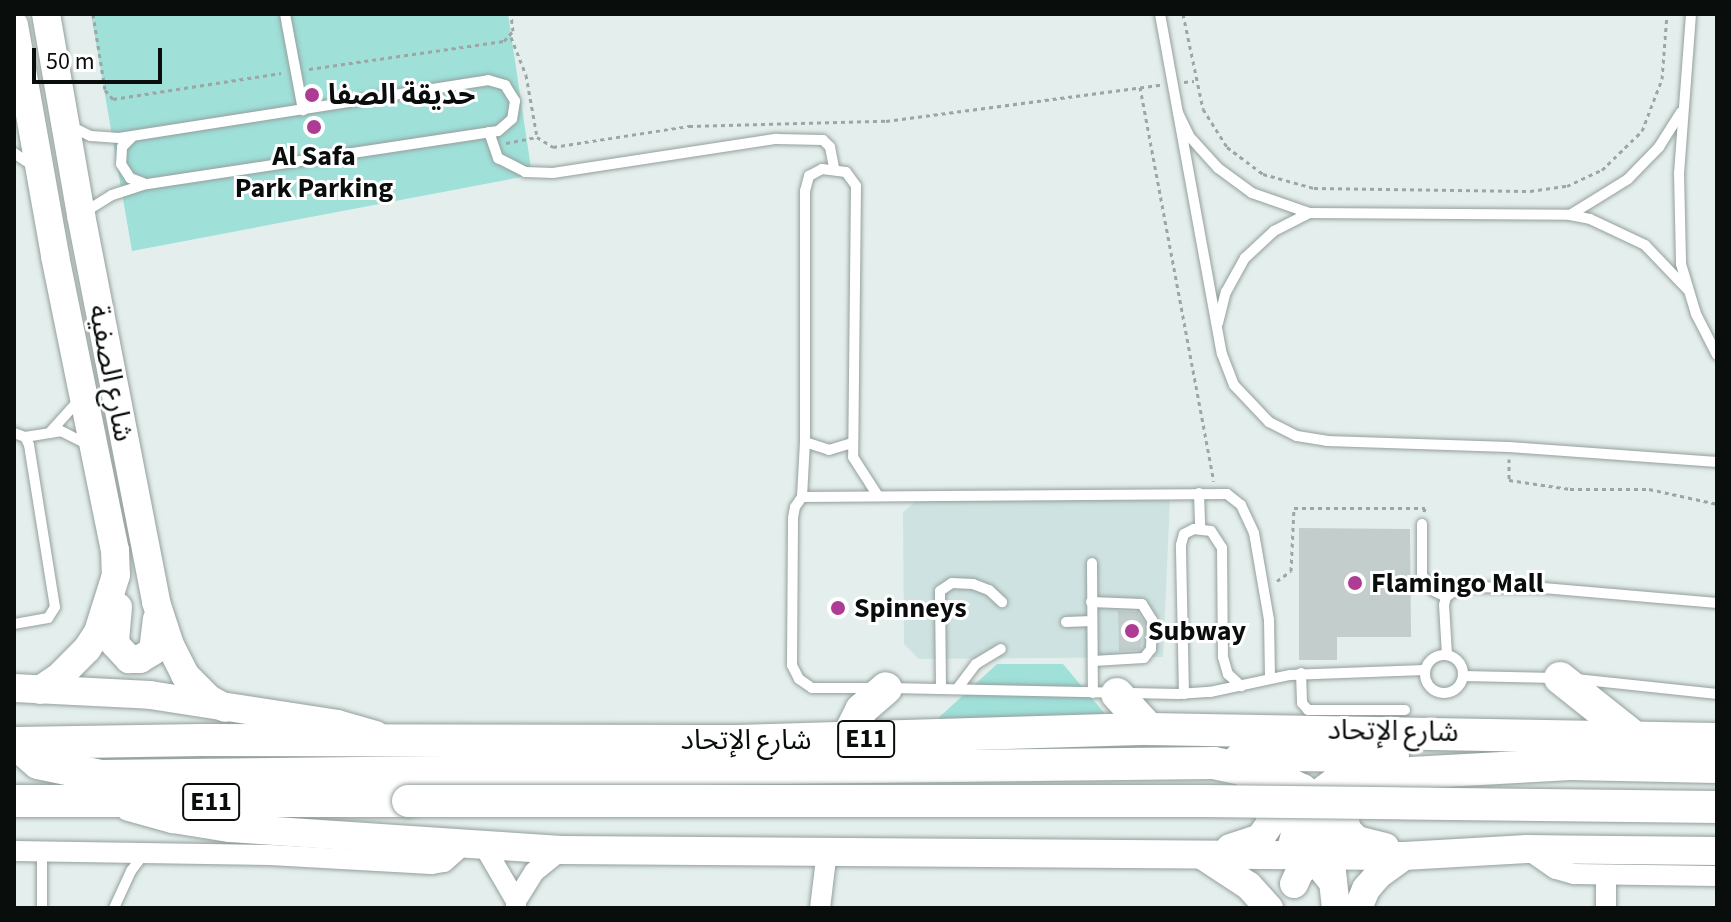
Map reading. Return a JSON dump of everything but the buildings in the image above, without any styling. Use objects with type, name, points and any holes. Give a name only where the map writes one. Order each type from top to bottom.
[{"type":"highway","points":[[1560,678],[1633,736]]},
{"type":"highway","points":[[846,740],[861,710],[886,688]]},
{"type":"highway","points":[[1105,693],[1149,729]]},
{"type":"highway","name":"شارع الإتحاد","points":[[14,743],[387,739],[846,740],[1149,729],[1717,739]]},
{"type":"highway","points":[[14,743],[38,763],[101,776],[1214,763],[1262,756],[1346,755],[1471,757],[1507,768]]},
{"type":"highway","points":[[1214,763],[1288,781],[1312,801],[1324,822],[1333,881]]},
{"type":"highway","points":[[1295,882],[1300,821],[1312,801],[1339,781],[1382,773],[1570,764],[1717,767]]},
{"type":"highway","name":"E11","points":[[14,801],[1172,801],[1717,807]]},
{"type":"main road","name":"شارع الصفية","points":[[46,14],[81,215],[156,602],[170,645],[185,675],[202,693],[225,708]]},
{"type":"main road","name":"شارع الصفية","points":[[14,25],[23,114],[41,175],[115,550],[116,575],[98,632],[87,649],[59,677],[27,689]]},
{"type":"main road","points":[[116,575],[118,605],[113,639],[125,657],[140,659],[153,651],[157,639],[156,602]]},
{"type":"main road","points":[[27,689],[150,695],[337,724],[387,739]]},
{"type":"main road","points":[[1202,855],[1260,838],[1272,821],[1263,798],[1214,763]]},
{"type":"main road","points":[[1382,773],[1355,791],[1346,803],[1344,816],[1347,830],[1357,840],[1379,847],[1442,847],[1466,851]]},
{"type":"main road","points":[[118,803],[173,819],[230,828],[474,846],[561,850],[1202,855],[1295,882],[1333,881],[1404,856],[1466,851],[1717,851]]},
{"type":"main road","points":[[1202,855],[1249,886],[1269,908]]},
{"type":"main road","points":[[1358,908],[1366,889],[1404,856]]},
{"type":"street","points":[[14,851],[270,855],[431,864],[444,862],[474,846],[516,904],[534,872],[561,850]]},
{"type":"street","points":[[1527,849],[1565,872],[1606,876],[1717,876]]},
{"type":"street","points":[[820,908],[827,851]]},
{"type":"street","points":[[1606,876],[1606,908]]},
{"type":"lane","points":[[285,14],[303,110]]},
{"type":"lane","points":[[1160,14],[1216,330],[1234,385],[1255,411],[1283,430],[1327,441],[1509,447],[1717,462]]},
{"type":"lane","points":[[1691,14],[1678,218],[1681,264],[1687,289],[1717,355]]},
{"type":"lane","points":[[65,123],[105,138],[134,136],[488,80],[505,85],[515,101],[512,119],[506,126],[489,132],[146,184],[112,195],[81,215]]},
{"type":"lane","points":[[1570,215],[1628,179],[1659,147],[1683,109]]},
{"type":"lane","points":[[1178,113],[1202,153],[1235,182],[1270,202],[1309,213],[1570,215],[1610,225],[1637,240],[1661,258],[1687,289]]},
{"type":"lane","points":[[489,132],[498,158],[509,167],[525,172],[553,173],[776,139],[823,140],[830,147],[834,168]]},
{"type":"lane","points":[[134,136],[122,147],[121,164],[130,178],[146,184]]},
{"type":"lane","points":[[14,153],[41,175]]},
{"type":"lane","points":[[878,496],[857,469],[852,443],[856,186],[846,172],[834,168],[815,171],[806,183],[805,442],[802,497],[795,507],[793,518],[794,673],[812,688],[1184,694],[1301,673],[1425,670]]},
{"type":"lane","points":[[1216,330],[1226,292],[1245,258],[1274,231],[1309,213]]},
{"type":"lane","points":[[51,431],[84,393]]},
{"type":"lane","points":[[19,435],[51,431],[79,438],[98,461]]},
{"type":"lane","points":[[14,624],[48,618],[55,610],[29,445],[19,435]]},
{"type":"lane","points":[[805,442],[829,450],[852,443]]},
{"type":"lane","points":[[1199,493],[1200,529]]},
{"type":"lane","points":[[802,497],[1216,493],[1238,501],[1248,514],[1265,591],[1270,678]]},
{"type":"lane","points":[[1422,524],[1422,575],[1434,591],[1446,597]]},
{"type":"lane","points":[[1184,694],[1182,539],[1189,531],[1200,529],[1211,531],[1222,548],[1223,657],[1228,674],[1241,686]]},
{"type":"lane","points":[[1092,563],[1093,661],[1105,693]]},
{"type":"lane","points":[[941,688],[940,591],[952,583],[973,584],[1002,602]]},
{"type":"lane","points":[[1446,597],[1460,587],[1543,588],[1717,603]]},
{"type":"lane","points":[[1446,597],[1447,655]]},
{"type":"lane","points":[[1091,602],[1142,604],[1152,620],[1151,649],[1144,658],[1093,661]]},
{"type":"lane","points":[[1066,622],[1092,621]]},
{"type":"lane","points":[[957,689],[976,664],[1001,649]]},
{"type":"lane","points":[[1447,655],[1461,665],[1463,676],[1453,692],[1441,694],[1426,682],[1425,670],[1433,658],[1447,655]]},
{"type":"lane","points":[[1301,673],[1302,703],[1308,710],[1405,710]]},
{"type":"lane","points":[[1463,676],[1560,678],[1717,694]]},
{"type":"lane","points":[[42,852],[42,908]]},
{"type":"lane","points":[[114,908],[131,871],[144,854]]},
{"type":"path","points":[[1183,14],[1194,81],[1203,109],[1227,147],[1250,166],[1279,181],[1332,189],[1549,190],[1602,170],[1642,131],[1662,79],[1667,14]]},
{"type":"path","points":[[511,37],[528,83],[537,137],[544,145],[558,147],[689,126],[886,121],[1194,81]]},
{"type":"path","points":[[1140,87],[1216,493]]},
{"type":"path","points":[[493,145],[537,137]]},
{"type":"path","points":[[1509,447],[1509,480],[1570,489],[1649,489],[1717,504]]},
{"type":"path","points":[[1265,591],[1291,571],[1294,508],[1425,508],[1422,524]]},
{"type":"shaded area","name":"حديقة الصفا","points":[[91,14],[508,14],[532,175],[132,251]]},
{"type":"shaded area","points":[[1170,500],[1163,657],[919,659],[904,644],[903,512],[916,501]]},
{"type":"shaded area","points":[[997,664],[1063,664],[1111,721],[934,722]]},
{"type":"place","name":"حديقة الصفا","points":[[312,95]]},
{"type":"place","name":"Al Safa Park Parking","points":[[314,127]]},
{"type":"place","name":"Flamingo Mall","points":[[1355,583]]},
{"type":"place","name":"Spinneys","points":[[838,608]]},
{"type":"place","name":"Subway","points":[[1132,631]]}]
